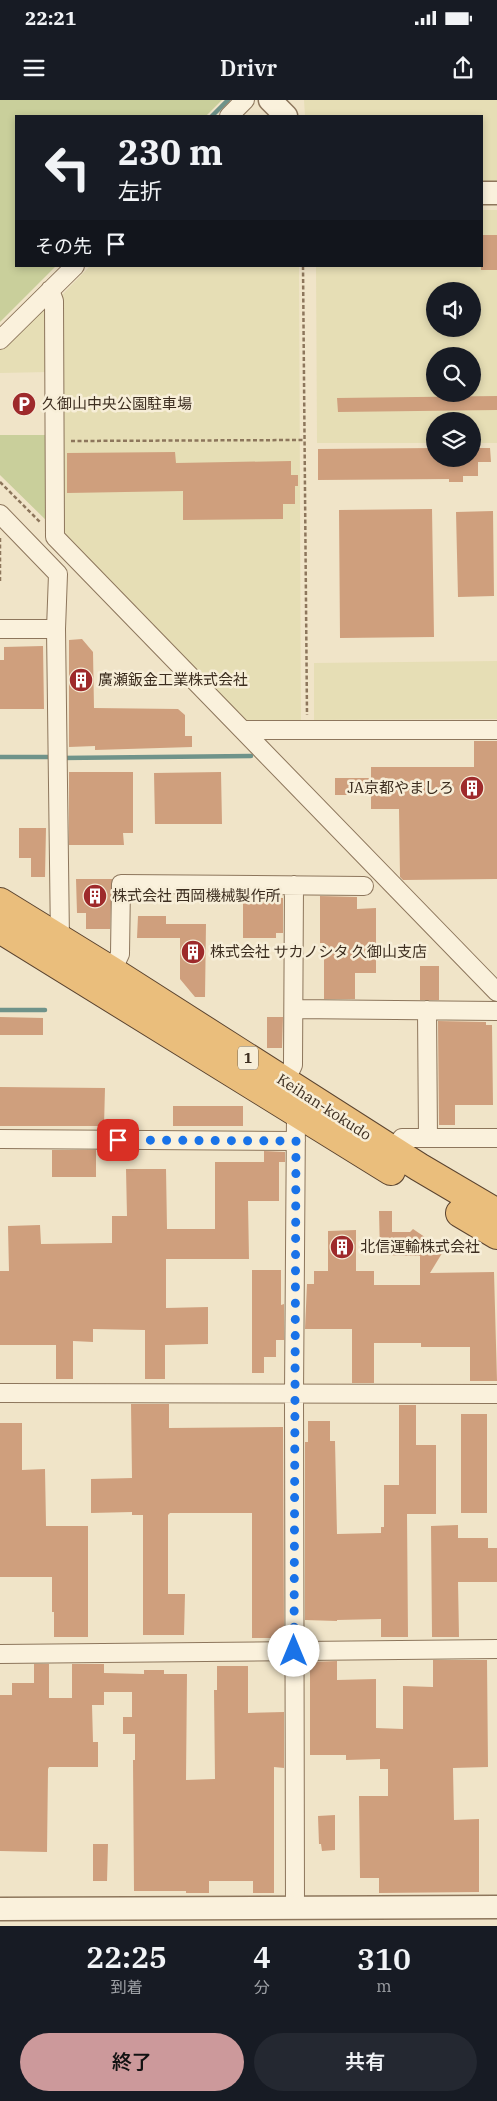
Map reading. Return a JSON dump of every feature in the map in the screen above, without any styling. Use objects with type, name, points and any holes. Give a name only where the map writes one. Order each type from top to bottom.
[{"type":"highway","name":"Keihan-kokudo","points":[[0,902],[112,971],[392,1150],[497,1213]]},
{"type":"highway","name":"Keihan-kokudo","points":[[0,929],[296,1114],[497,1235]]},
{"type":"street","points":[[230,115],[245,100]]},
{"type":"street","points":[[270,100],[285,115]]},
{"type":"street","points":[[483,193],[497,193]]},
{"type":"street","points":[[0,340],[74,267]]},
{"type":"street","points":[[50,290],[54,301],[55,537],[497,992]]},
{"type":"street","points":[[0,514],[58,574],[56,629],[60,940]]},
{"type":"street","points":[[0,629],[56,629]]},
{"type":"street","points":[[243,730],[497,730]]},
{"type":"street","points":[[112,971],[120,954],[121,884],[364,886]]},
{"type":"street","points":[[285,1082],[293,1066],[294,885]]},
{"type":"street","points":[[294,1009],[497,1011]]},
{"type":"street","points":[[427,1010],[428,1138]]},
{"type":"street","points":[[295,1908],[294,1394],[296,1114]]},
{"type":"street","points":[[392,1150],[402,1138],[497,1138]]},
{"type":"street","points":[[0,1139],[296,1141]]},
{"type":"street","points":[[0,1393],[497,1394]]},
{"type":"street","points":[[0,1654],[497,1649]]},
{"type":"street","points":[[0,1909],[497,1907]]},
{"type":"path","points":[[303,267],[307,730]]},
{"type":"path","points":[[55,441],[304,440]]},
{"type":"path","points":[[0,482],[55,537]]},
{"type":"path","points":[[0,533],[0,581]]},
{"type":"shaded area","points":[[304,100],[497,100],[497,184],[483,185],[483,115],[305,115]]},
{"type":"shaded area","points":[[483,210],[497,210],[497,443],[481,443],[481,412],[426,412],[426,443],[317,443],[316,267],[483,267]]},
{"type":"shaded area","points":[[89,267],[299,267],[301,724],[247,723],[64,534],[61,296]]},
{"type":"shaded area","points":[[48,304],[48,372],[0,373],[0,350]]},
{"type":"shaded area","points":[[497,661],[497,719],[314,720],[314,663]]},
{"type":"green space","points":[[0,100],[222,100],[207,115],[15,115],[15,267],[55,267],[0,322]]},
{"type":"green space","points":[[0,435],[49,435],[50,524],[0,475]]},
{"type":"building","points":[[483,235],[497,235],[497,270],[481,270],[481,267],[483,267]]},
{"type":"building","points":[[481,396],[497,396],[497,410],[338,412],[337,398],[426,397],[426,402],[481,402]]},
{"type":"building","points":[[426,448],[426,467],[478,467],[478,476],[463,476],[463,482],[449,482],[449,479],[318,480],[318,449]]},
{"type":"building","points":[[481,448],[490,448],[491,462],[481,462]]},
{"type":"building","points":[[175,452],[176,463],[291,461],[291,475],[298,475],[298,486],[295,486],[295,504],[283,504],[283,519],[183,520],[183,491],[67,493],[67,453]]},
{"type":"building","points":[[432,509],[434,637],[340,638],[339,510]]},
{"type":"building","points":[[493,511],[494,596],[458,597],[456,512]]},
{"type":"building","name":"廣瀬鈑金工業株式会社","points":[[82,639],[93,652],[94,708],[178,709],[185,715],[185,736],[192,736],[192,747],[95,750],[95,746],[69,747],[69,640]]},
{"type":"building","points":[[43,646],[44,709],[0,709],[0,660],[4,660],[4,647]]},
{"type":"building","points":[[474,741],[497,741],[497,879],[403,880],[400,877],[399,809],[371,809],[371,795],[335,795],[335,778],[371,778],[371,767],[474,767]]},
{"type":"building","points":[[69,772],[133,772],[133,833],[123,833],[124,845],[69,845]]},
{"type":"building","points":[[221,772],[222,824],[155,824],[154,773]]},
{"type":"building","points":[[19,828],[46,828],[45,877],[31,877],[31,858],[19,858]]},
{"type":"building","name":"株式会社 西岡機械製作所","points":[[76,879],[112,879],[110,929],[86,929],[86,913],[77,913]]},
{"type":"building","points":[[320,896],[357,897],[357,909],[376,908],[376,973],[355,973],[355,999],[324,999],[324,943],[320,943]]},
{"type":"building","points":[[243,898],[283,898],[283,933],[276,933],[276,938],[243,938]]},
{"type":"building","name":"株式会社 サカノシタ 久御山支店","points":[[138,916],[166,916],[166,924],[206,924],[205,997],[195,997],[180,979],[180,938],[137,938]]},
{"type":"building","points":[[420,966],[439,966],[439,1000],[420,1000]]},
{"type":"building","points":[[0,1017],[43,1018],[43,1035],[0,1035]]},
{"type":"building","points":[[267,1017],[283,1017],[282,1048],[267,1048]]},
{"type":"building","points":[[438,1021],[486,1022],[486,1025],[492,1025],[493,1105],[455,1105],[455,1125],[439,1125]]},
{"type":"building","points":[[0,1087],[105,1088],[104,1126],[0,1126]]},
{"type":"building","points":[[173,1106],[243,1106],[243,1126],[173,1126]]},
{"type":"building","points":[[52,1150],[96,1150],[96,1177],[52,1177]]},
{"type":"building","points":[[264,1151],[285,1152],[285,1162],[279,1162],[279,1201],[248,1201],[249,1259],[166,1259],[166,1308],[208,1307],[208,1344],[165,1345],[165,1379],[145,1379],[145,1330],[93,1329],[93,1342],[73,1341],[73,1379],[56,1379],[56,1345],[0,1345],[0,1271],[9,1271],[8,1226],[40,1225],[41,1244],[112,1243],[112,1216],[127,1216],[126,1169],[166,1169],[167,1229],[215,1229],[215,1162],[264,1162]]},
{"type":"building","points":[[379,1211],[392,1211],[392,1232],[410,1232],[413,1229],[444,1250],[430,1273],[494,1272],[497,1381],[470,1381],[470,1347],[421,1347],[421,1343],[374,1343],[374,1383],[352,1383],[352,1329],[305,1329],[307,1284],[314,1284],[314,1271],[328,1271],[328,1231],[356,1230],[356,1271],[374,1271],[374,1285],[420,1285],[420,1256],[380,1255]]},
{"type":"building","points":[[252,1270],[281,1270],[281,1305],[284,1304],[284,1340],[276,1340],[276,1357],[264,1357],[264,1373],[252,1373]]},
{"type":"building","points":[[131,1404],[169,1404],[169,1428],[283,1427],[284,1628],[279,1628],[278,1638],[252,1638],[252,1513],[170,1513],[168,1515],[168,1594],[185,1594],[184,1635],[143,1635],[143,1515],[132,1515],[132,1512],[91,1513],[91,1479],[132,1478]]},
{"type":"building","points":[[399,1405],[416,1405],[416,1445],[436,1445],[436,1514],[407,1514],[408,1637],[381,1637],[381,1619],[305,1620],[305,1442],[308,1442],[308,1421],[330,1421],[330,1441],[335,1441],[337,1534],[381,1533],[381,1527],[384,1527],[384,1485],[399,1485]]},
{"type":"building","points":[[461,1414],[487,1414],[487,1513],[461,1513]]},
{"type":"building","points":[[0,1423],[22,1423],[22,1470],[45,1469],[46,1526],[88,1526],[88,1637],[54,1637],[52,1577],[0,1577]]},
{"type":"building","points":[[458,1525],[458,1538],[488,1538],[488,1548],[497,1548],[497,1582],[458,1582],[459,1637],[432,1637],[431,1526]]},
{"type":"building","points":[[433,1660],[487,1660],[488,1767],[453,1768],[454,1820],[479,1819],[479,1892],[379,1893],[379,1878],[360,1878],[359,1796],[388,1796],[388,1769],[380,1769],[380,1759],[346,1760],[346,1755],[310,1755],[310,1662],[337,1661],[337,1680],[376,1679],[376,1728],[403,1729],[403,1686],[433,1687]]},
{"type":"building","points":[[34,1664],[49,1664],[49,1698],[72,1698],[72,1664],[104,1664],[104,1673],[144,1674],[144,1670],[164,1670],[164,1674],[187,1674],[186,1780],[215,1779],[214,1690],[217,1690],[217,1666],[248,1666],[248,1713],[284,1712],[284,1768],[274,1767],[274,1893],[253,1893],[253,1881],[209,1881],[209,1893],[134,1891],[133,1760],[135,1760],[135,1734],[123,1734],[123,1717],[132,1717],[132,1692],[104,1692],[104,1705],[92,1705],[93,1742],[98,1742],[98,1767],[49,1767],[47,1852],[0,1851],[0,1695],[12,1695],[12,1683],[34,1683]]},
{"type":"building","points":[[335,1815],[335,1850],[322,1851],[321,1844],[319,1844],[318,1816]]},
{"type":"building","points":[[93,1844],[108,1844],[107,1881],[93,1881]]},
{"type":"waterway","points":[[213,115],[228,100]]},
{"type":"waterway","points":[[61,758],[251,756]]},
{"type":"waterway","points":[[0,757],[54,757]]},
{"type":"waterway","points":[[0,1010],[45,1010]]},
{"type":"place","name":"久御山中央公園駐車場","points":[[24,404]]},
{"type":"place","name":"廣瀬鈑金工業株式会社","points":[[81,680]]},
{"type":"place","name":"JA京都やましろ","points":[[472,788]]},
{"type":"place","name":"株式会社 西岡機械製作所","points":[[95,896]]},
{"type":"place","name":"株式会社 サカノシタ 久御山支店","points":[[193,952]]},
{"type":"place","name":"北信運輸株式会社","points":[[342,1247]]},
{"type":"route","points":[[118,1140],[296,1141],[294,1651]]}]
